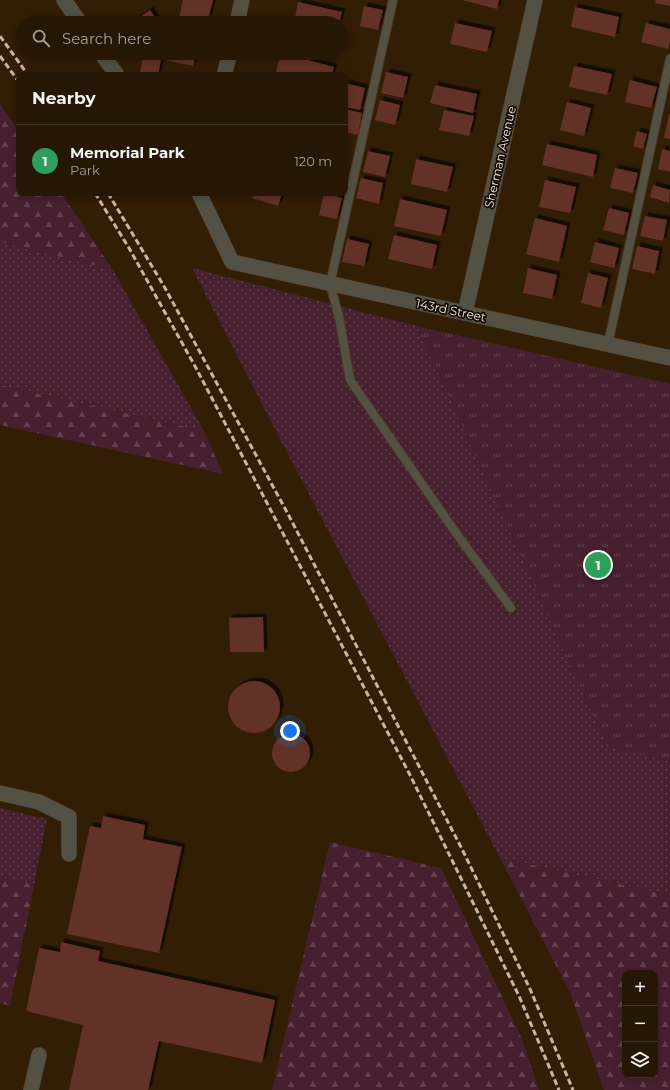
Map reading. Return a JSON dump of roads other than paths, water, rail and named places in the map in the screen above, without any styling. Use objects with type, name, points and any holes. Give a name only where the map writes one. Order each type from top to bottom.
[{"type":"street","points":[[64,0],[75,16]]},
{"type":"street","points":[[238,16],[242,0]]},
{"type":"street","name":"Sherman Avenue","points":[[465,313],[535,0]]},
{"type":"street","points":[[106,60],[114,72]]},
{"type":"street","points":[[225,72],[228,60]]},
{"type":"street","name":"143rd Street","points":[[200,196],[232,262],[670,358]]},
{"type":"street","points":[[0,793],[38,802],[69,817],[69,854]]},
{"type":"street","points":[[31,1090],[39,1055]]},
{"type":"lane","points":[[393,0],[330,284],[339,316],[350,380],[456,533],[511,608]]},
{"type":"lane","points":[[608,344],[670,59]]},
{"type":"railway","points":[[0,36],[16,58]]},
{"type":"railway","points":[[0,56],[16,78]]},
{"type":"railway","points":[[17,60],[26,72]]},
{"type":"railway","points":[[97,196],[129,248],[196,368],[409,773],[519,996],[559,1090]]},
{"type":"railway","points":[[110,196],[165,288],[288,514],[463,851],[530,989],[573,1090]]},
{"type":"place","name":"Memorial Park","points":[[598,565]]}]
